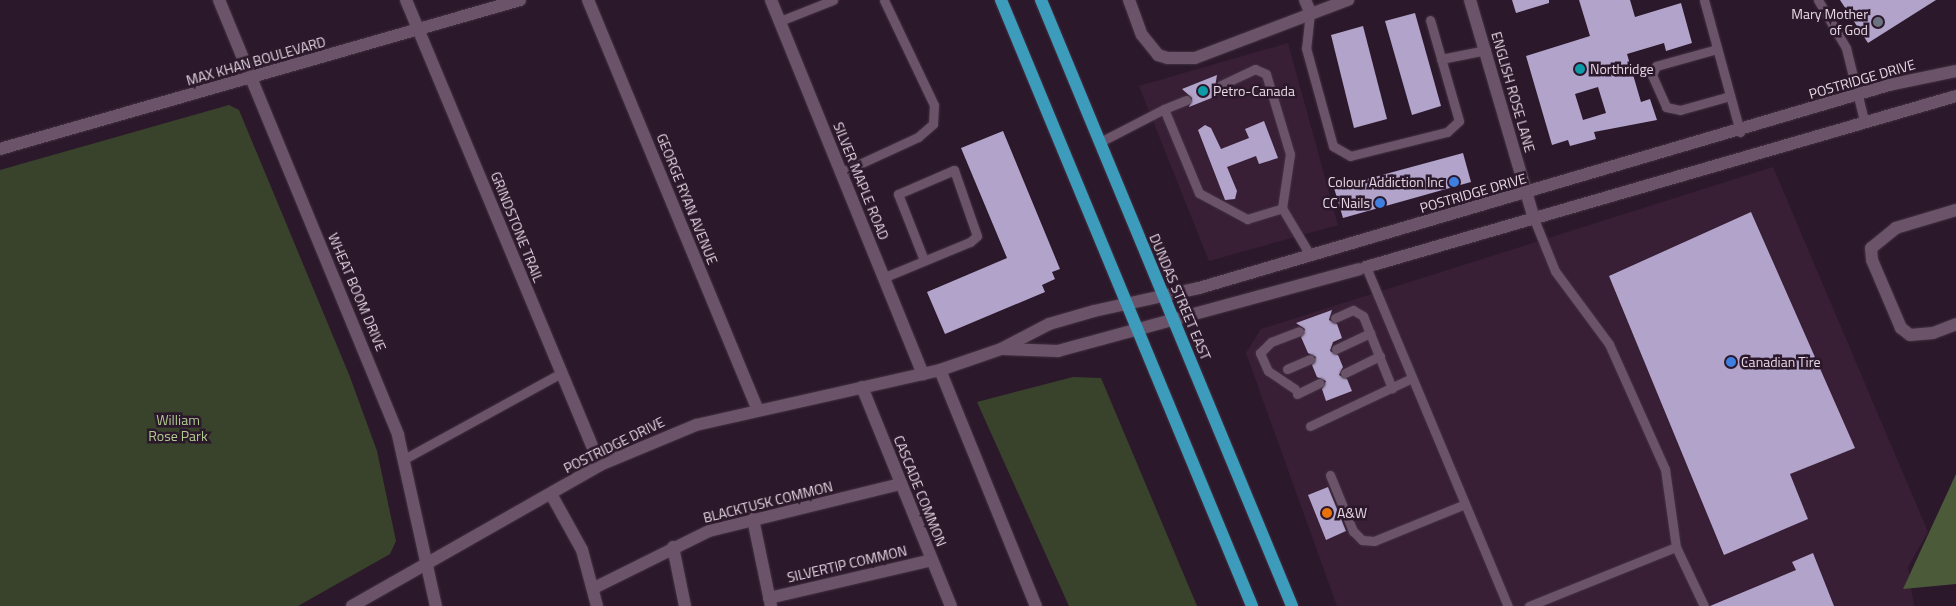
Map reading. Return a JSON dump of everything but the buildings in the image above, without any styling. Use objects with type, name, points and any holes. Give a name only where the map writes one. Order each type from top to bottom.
[{"type":"main road","points":[[1001,0],[1252,606]]},
{"type":"main road","name":"DUNDAS STREET EAST","points":[[1041,0],[1292,606]]},
{"type":"street","name":"WHEAT BOOM DRIVE","points":[[219,0],[406,458],[436,606]]},
{"type":"street","name":"GRINDSTONE TRAIL","points":[[406,0],[600,466]]},
{"type":"street","name":"MAX KHAN BOULEVARD","points":[[0,149],[520,0]]},
{"type":"street","name":"GEORGE RYAN AVENUE","points":[[588,0],[758,410]]},
{"type":"street","name":"SILVER MAPLE ROAD","points":[[771,0],[923,374]]},
{"type":"street","points":[[1129,0],[1142,35],[1158,55],[1168,58],[1195,58],[1310,12],[1348,0]]},
{"type":"street","points":[[1305,0],[1310,12]]},
{"type":"street","name":"ENGLISH ROSE LANE","points":[[1470,0],[1534,219]]},
{"type":"street","name":"POSTRIDGE DRIVE","points":[[352,606],[600,466],[670,433],[758,410],[940,370],[1001,349],[1050,324],[1164,296],[1740,132],[1858,95],[1956,71]]},
{"type":"street","name":"POSTRIDGE DRIVE","points":[[1001,349],[1058,351],[1138,330],[1534,219],[1864,120],[1956,96]]},
{"type":"street","points":[[1956,210],[1896,228],[1871,248],[1872,260],[1901,328],[1910,335],[1956,324]]},
{"type":"street","points":[[940,370],[1036,606]]},
{"type":"street","name":"CASCADE COMMON","points":[[862,387],[951,606]]},
{"type":"street","name":"BLACKTUSK COMMON","points":[[594,588],[673,547],[753,519],[901,484]]},
{"type":"street","points":[[551,494],[582,550],[594,588],[597,606]]},
{"type":"street","points":[[753,519],[770,602]]},
{"type":"street","points":[[673,547],[685,606]]},
{"type":"street","name":"SILVERTIP COMMON","points":[[770,602],[932,560]]},
{"type":"lane","points":[[780,21],[833,0]]},
{"type":"lane","points":[[842,172],[918,137],[933,124],[934,105],[884,0]]},
{"type":"lane","points":[[1704,0],[1740,132]]},
{"type":"lane","points":[[1818,0],[1846,48],[1864,120]]},
{"type":"lane","points":[[1310,12],[1306,48],[1330,137],[1333,146],[1350,156],[1447,132],[1459,121],[1430,20]]},
{"type":"lane","points":[[1717,49],[1656,66],[1652,75],[1666,107],[1680,110],[1730,96]]},
{"type":"lane","points":[[1441,59],[1486,50]]},
{"type":"lane","points":[[1221,85],[1256,69],[1266,74],[1290,154],[1282,208],[1310,255]]},
{"type":"lane","points":[[1100,142],[1164,109],[1186,100]]},
{"type":"lane","points":[[1164,109],[1198,193],[1247,219],[1282,208]]},
{"type":"lane","points":[[885,277],[924,260],[977,236],[954,170],[898,194],[924,260]]},
{"type":"lane","points":[[1534,219],[1555,271],[1609,344],[1665,469],[1676,546],[1704,606]]},
{"type":"lane","points":[[1362,268],[1412,378],[1508,606]]},
{"type":"lane","points":[[1335,318],[1353,310],[1363,316],[1392,388]]},
{"type":"lane","points":[[1299,331],[1271,342],[1260,353],[1268,371],[1296,391],[1320,383]]},
{"type":"lane","points":[[1336,349],[1370,333]]},
{"type":"lane","points":[[1345,373],[1380,356]]},
{"type":"lane","points":[[1287,369],[1310,359]]},
{"type":"lane","points":[[406,458],[561,373]]},
{"type":"lane","points":[[1310,426],[1412,378]]},
{"type":"lane","points":[[1330,475],[1353,531],[1362,540],[1374,541],[1466,504]]},
{"type":"lane","points":[[1529,606],[1676,546]]},
{"type":"shaded area","points":[[1288,43],[1338,225],[1209,261],[1139,86]]},
{"type":"shaded area","points":[[1773,167],[1928,532],[1908,567],[1914,606],[1337,606],[1246,353],[1261,329]]},
{"type":"green space","name":"William Rose Park","points":[[229,105],[239,110],[350,377],[377,451],[396,541],[390,554],[298,606],[0,606],[0,170]]},
{"type":"green space","points":[[1073,377],[1101,378],[1197,606],[1069,606],[977,402]]},
{"type":"green space","points":[[1956,474],[1956,584],[1903,589]]},
{"type":"place","name":"Mary Mother of God","points":[[1878,22]]},
{"type":"place","name":"Northridge","points":[[1580,69]]},
{"type":"place","name":"Petro-Canada","points":[[1203,91]]},
{"type":"place","name":"Colour Addiction Inc","points":[[1454,182]]},
{"type":"place","name":"CC Nails","points":[[1380,203]]},
{"type":"place","name":"Canadian Tire","points":[[1731,362]]},
{"type":"place","name":"A&W","points":[[1327,513]]}]
